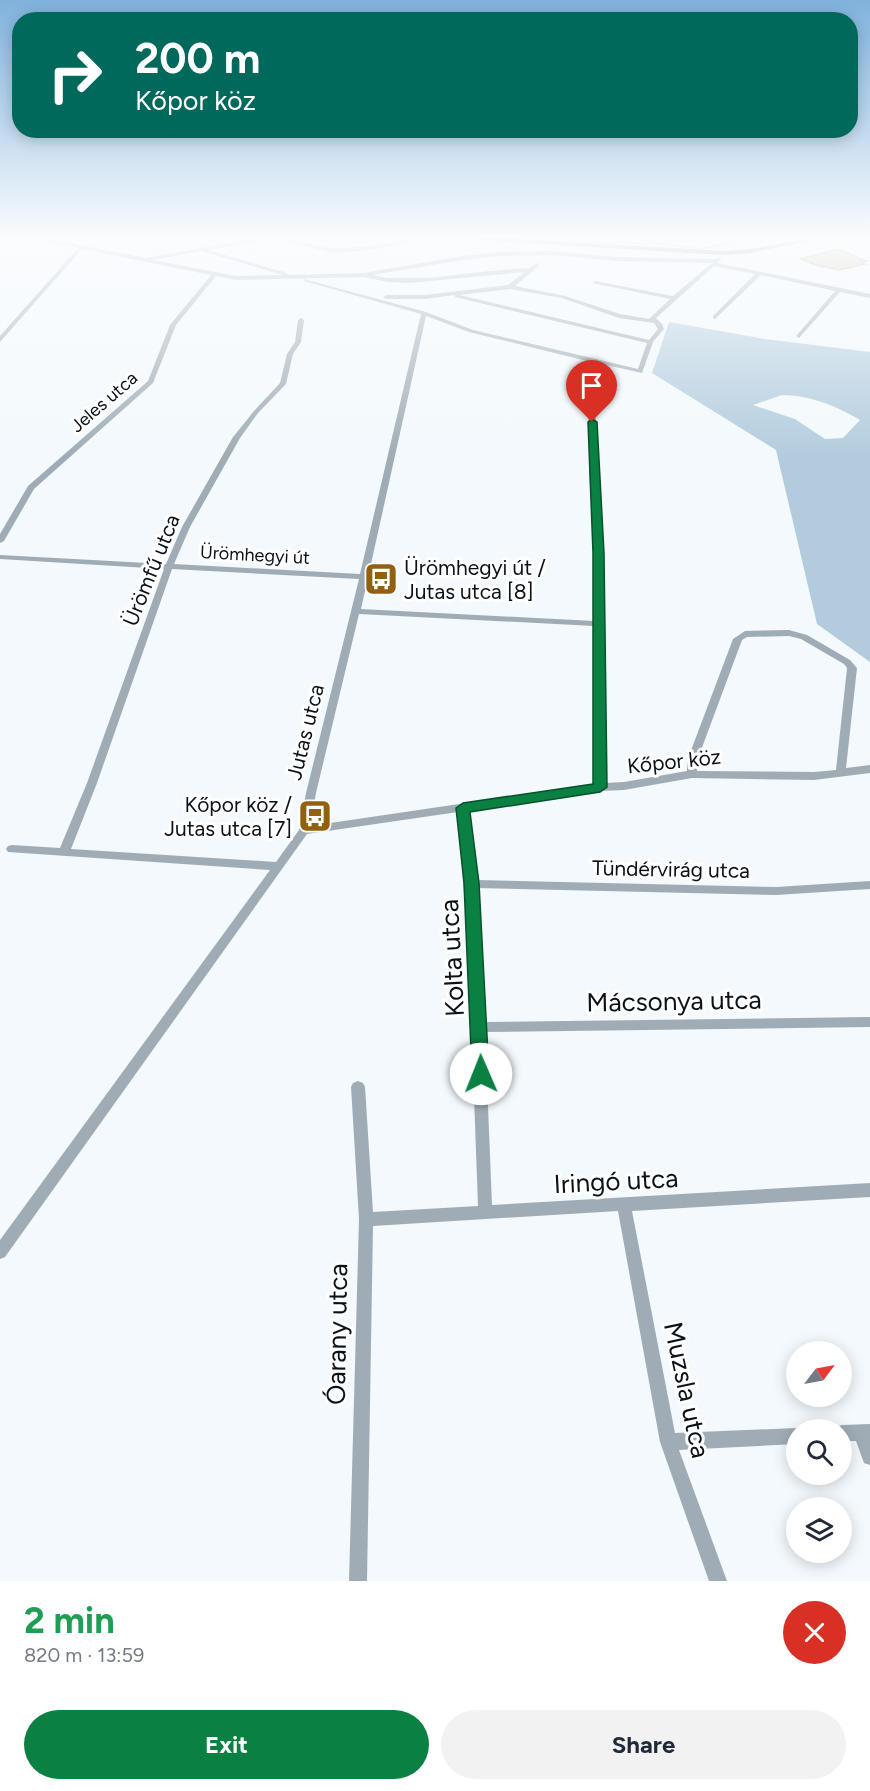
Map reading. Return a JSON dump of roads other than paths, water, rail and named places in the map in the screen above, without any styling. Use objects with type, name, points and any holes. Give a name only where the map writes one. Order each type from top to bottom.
[{"type":"street","points":[[0,340],[26,310]]},
{"type":"street","name":"Jeles utca","points":[[0,541],[31,488],[151,382],[173,325],[185,310]]},
{"type":"street","points":[[413,310],[471,331],[640,372],[650,342],[661,329],[660,325],[653,321],[619,316],[602,310]]},
{"type":"street","points":[[516,310],[650,342]]},
{"type":"street","points":[[653,321],[652,318],[661,310]]},
{"type":"street","points":[[715,317],[722,310]]},
{"type":"street","points":[[799,336],[821,310]]},
{"type":"street","name":"Jutas utca","points":[[0,1252],[42,1191],[156,1037],[233,926],[304,831],[424,313]]},
{"type":"street","name":"Ürömfű utca","points":[[64,851],[92,783],[169,566],[199,502],[237,437],[256,412],[283,384],[290,354],[298,342],[302,320]]},
{"type":"street","points":[[590,360],[587,374],[594,440],[593,469],[600,624],[600,787]]},
{"type":"street","name":"Ürömhegyi út","points":[[0,557],[364,577]]},
{"type":"street","points":[[355,611],[600,624]]},
{"type":"street","points":[[692,774],[692,761],[738,639],[745,634],[796,634],[847,662],[852,668],[841,770]]},
{"type":"street","name":"Kőpor köz","points":[[304,831],[600,787],[624,786],[692,774],[814,776],[841,770],[870,769]]},
{"type":"street","name":"Kolta utca","points":[[463,808],[471,884],[480,1027],[484,1213]]},
{"type":"street","points":[[12,849],[280,866]]},
{"type":"street","name":"Tündérvirág utca","points":[[471,884],[776,891],[870,885]]},
{"type":"street","name":"Mácsonya utca","points":[[480,1027],[870,1022]]},
{"type":"street","name":"Óarany utca","points":[[358,1088],[366,1219],[358,1581]]},
{"type":"street","name":"Iringó utca","points":[[366,1219],[870,1190]]},
{"type":"street","name":"Muzsla utca","points":[[624,1204],[668,1442],[718,1581]]},
{"type":"street","points":[[866,1432],[870,1456]]},
{"type":"street","points":[[668,1442],[786,1436]]},
{"type":"place","name":"Ürömhegyi út / Jutas utca [8]","points":[[381,579]]},
{"type":"place","name":"Kőpor köz / Jutas utca [7]","points":[[315,816]]}]
